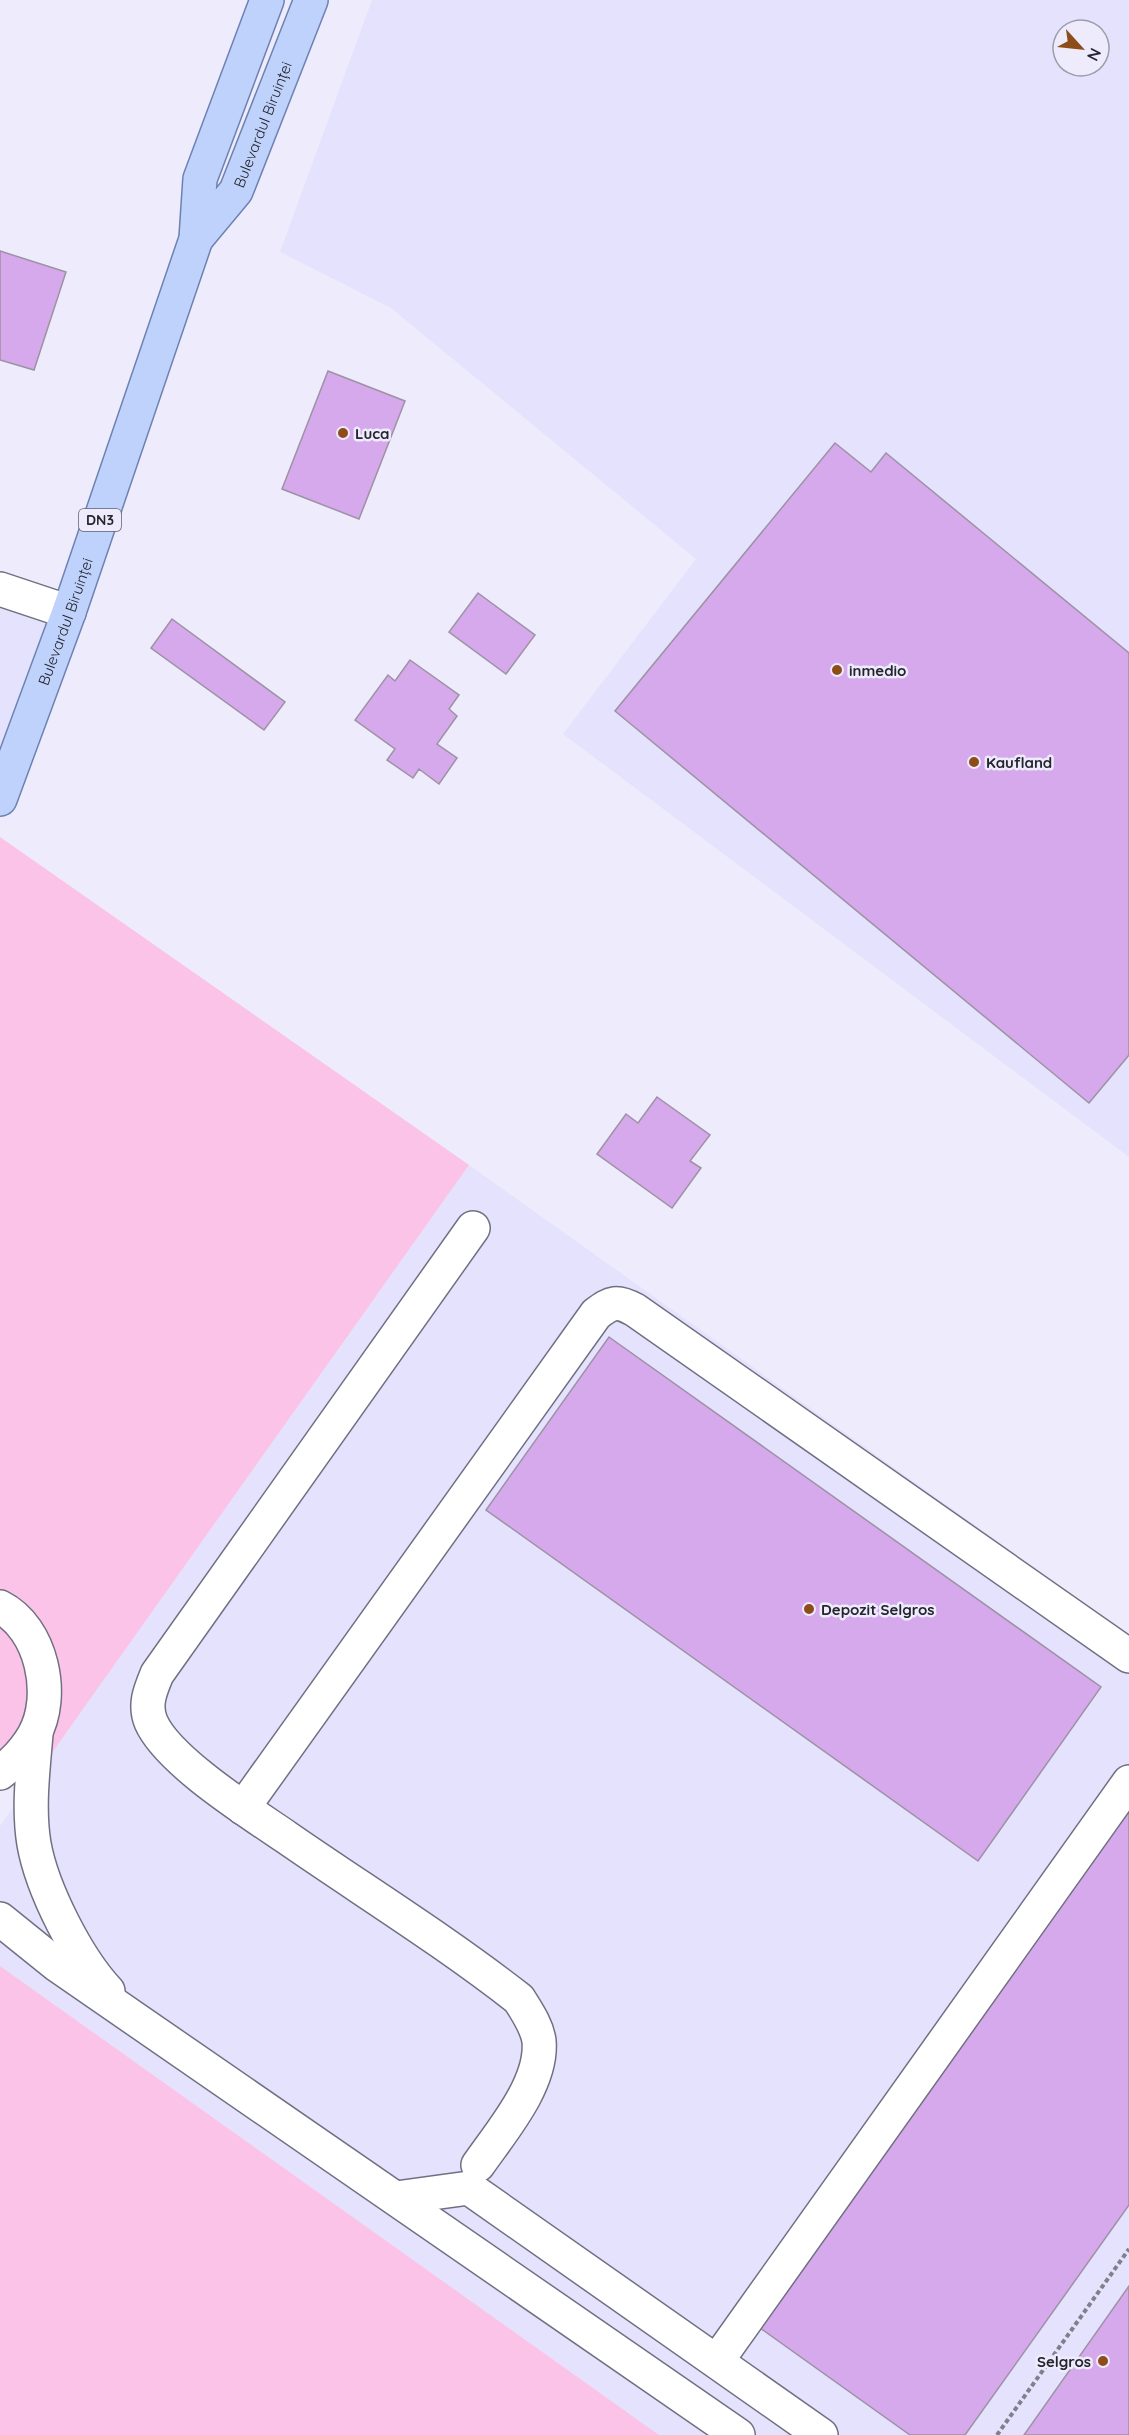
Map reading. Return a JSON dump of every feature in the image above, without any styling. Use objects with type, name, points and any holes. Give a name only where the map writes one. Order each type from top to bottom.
[{"type":"main road","name":"Bulevardul Biruinței","points":[[0,799],[69,612],[196,239],[200,179],[267,0]]},
{"type":"main road","name":"Bulevardul Biruinței","points":[[196,239],[236,191],[311,0]]},
{"type":"street","points":[[0,589],[69,612]]},
{"type":"street","points":[[473,1228],[164,1665],[147,1699],[151,1722],[163,1741],[184,1763],[243,1808],[519,1999],[532,2019],[539,2042],[536,2068],[529,2088],[517,2109],[478,2165]]},
{"type":"street","points":[[243,1808],[596,1314],[609,1304],[623,1303],[635,1310],[1129,1656]]},
{"type":"street","points":[[0,1607],[6,1610],[29,1635],[43,1667],[45,1701],[36,1734],[32,1805],[34,1844],[43,1876],[65,1926],[97,1979],[130,2014]]},
{"type":"street","points":[[0,1773],[20,1756],[36,1734]]},
{"type":"street","points":[[717,2361],[1129,1782]]},
{"type":"street","points":[[0,1919],[57,1965],[738,2435]]},
{"type":"street","points":[[396,2198],[469,2188],[821,2435]]},
{"type":"path","points":[[997,2435],[1129,2249]]},
{"type":"shaded area","points":[[372,0],[1129,0],[1129,1157],[563,734],[696,559],[391,308],[280,252]]},
{"type":"shaded area","points":[[0,589],[69,612],[0,799]]},
{"type":"shaded area","points":[[0,837],[469,1165],[32,1781],[0,1773]]},
{"type":"shaded area","points":[[469,1165],[1129,1635],[1129,2435],[659,2435],[0,1966],[0,1826]]},
{"type":"shaded area","points":[[0,1966],[659,2435],[0,2435]]},
{"type":"building","points":[[0,251],[66,272],[34,370],[0,360]]},
{"type":"building","points":[[328,371],[405,401],[359,519],[282,489]]},
{"type":"building","points":[[835,443],[871,472],[886,453],[1129,653],[1129,1055],[1089,1103],[615,711]]},
{"type":"building","points":[[478,593],[535,635],[506,674],[449,632]]},
{"type":"building","points":[[172,619],[285,702],[264,730],[151,648]]},
{"type":"building","points":[[410,660],[459,695],[449,709],[457,716],[437,744],[457,758],[439,784],[419,769],[413,778],[387,760],[395,749],[355,720],[388,675],[395,681]]},
{"type":"building","points":[[657,1097],[710,1135],[690,1161],[701,1168],[672,1208],[597,1154],[626,1114],[638,1123]]},
{"type":"building","name":"Depozit Selgros","points":[[609,1337],[1101,1687],[978,1861],[486,1510]]},
{"type":"building","points":[[1129,1809],[1129,2205],[965,2435],[910,2435],[760,2328]]},
{"type":"building","name":"Selgros","points":[[1129,2286],[1129,2435],[1024,2435]]},
{"type":"place","name":"Luca","points":[[343,433]]},
{"type":"place","name":"inmedio","points":[[837,670]]},
{"type":"place","name":"Kaufland","points":[[974,762]]},
{"type":"place","name":"Depozit Selgros","points":[[809,1609]]},
{"type":"place","name":"Selgros","points":[[1103,2361]]}]
